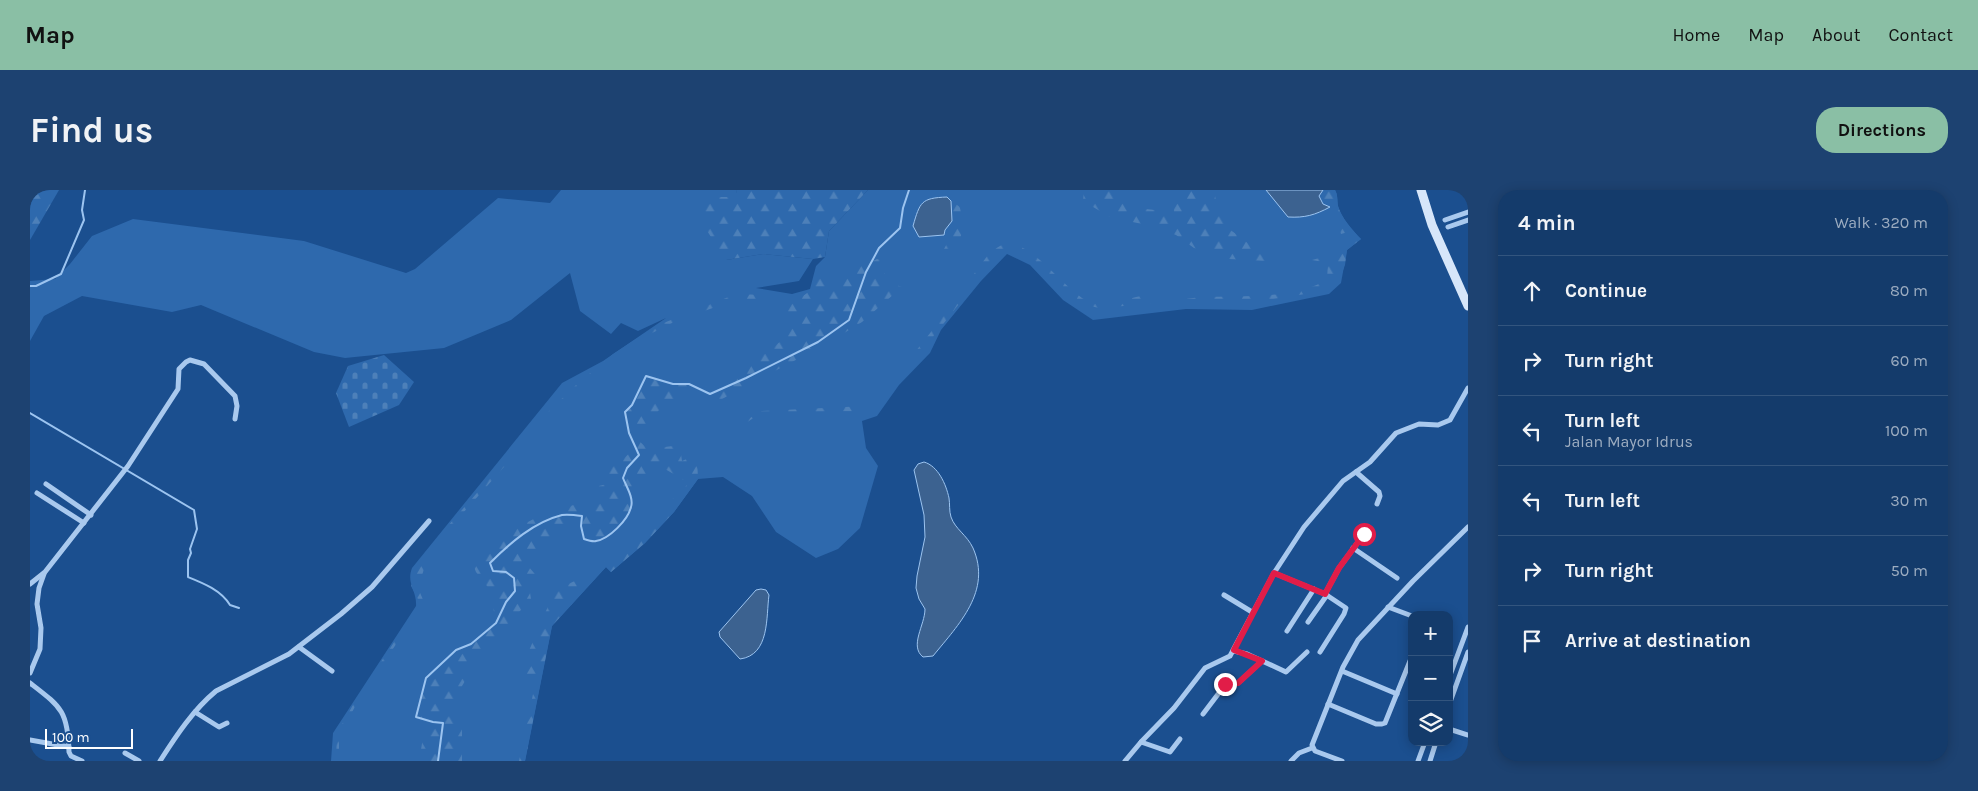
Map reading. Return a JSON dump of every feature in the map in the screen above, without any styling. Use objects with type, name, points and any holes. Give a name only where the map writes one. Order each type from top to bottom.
[{"type":"main road","points":[[1421,190],[1432,225],[1468,306]]},
{"type":"street","points":[[1445,220],[1468,212]]},
{"type":"street","points":[[1448,227],[1468,220]]},
{"type":"street","points":[[30,584],[44,572],[126,469],[178,389],[179,369],[186,362],[190,360],[204,364],[235,396],[237,406],[235,419]]},
{"type":"street","points":[[1126,761],[1141,742],[1174,708],[1205,668],[1225,660],[1234,650],[1252,612],[1274,573],[1304,526],[1343,481],[1370,462],[1396,434],[1419,424],[1438,425],[1450,420],[1468,388]]},
{"type":"street","points":[[1356,472],[1379,492],[1380,496],[1377,504]]},
{"type":"street","points":[[46,484],[91,515]]},
{"type":"street","points":[[37,493],[84,523]]},
{"type":"street","points":[[160,761],[195,712],[216,691],[289,654],[299,647],[361,597],[429,521]]},
{"type":"street","points":[[1291,761],[1299,753],[1312,748],[1342,671],[1358,640],[1388,607],[1468,527]]},
{"type":"street","points":[[1308,622],[1353,548],[1364,534]]},
{"type":"street","points":[[1353,548],[1397,578]]},
{"type":"street","points":[[30,673],[40,649],[39,588],[44,572]]},
{"type":"street","points":[[1274,573],[1326,594],[1344,606],[1346,610],[1320,652]]},
{"type":"street","points":[[1287,631],[1314,589]]},
{"type":"street","points":[[1224,595],[1252,612]]},
{"type":"street","points":[[1388,607],[1408,614]]},
{"type":"street","points":[[30,610],[38,612]]},
{"type":"street","points":[[1453,667],[1468,627]]},
{"type":"street","points":[[299,647],[332,671]]},
{"type":"street","points":[[1234,650],[1286,672],[1307,652]]},
{"type":"street","points":[[1451,701],[1468,652]]},
{"type":"street","points":[[1203,714],[1225,684],[1238,683],[1262,661]]},
{"type":"street","points":[[1328,704],[1382,724],[1385,723],[1408,666]]},
{"type":"street","points":[[1342,671],[1397,694]]},
{"type":"street","points":[[30,683],[63,712],[67,723],[71,756],[82,761]]},
{"type":"street","points":[[195,712],[219,727],[227,723]]},
{"type":"street","points":[[1453,730],[1468,735]]},
{"type":"street","points":[[1141,742],[1170,752],[1180,739]]},
{"type":"street","points":[[30,740],[69,748]]},
{"type":"street","points":[[1418,761],[1424,746]]},
{"type":"street","points":[[1430,761],[1435,746]]},
{"type":"street","points":[[1312,748],[1315,752],[1328,758],[1342,761]]},
{"type":"street","points":[[125,753],[140,761]]},
{"type":"green space","points":[[30,190],[59,190],[30,240]]},
{"type":"green space","points":[[561,190],[737,190],[726,260],[763,254],[813,259],[799,281],[756,288],[792,294],[810,289],[816,266],[825,257],[829,231],[868,190],[1335,190],[1342,215],[1361,239],[1347,250],[1341,283],[1329,294],[1252,310],[1186,309],[1093,320],[1063,300],[1030,265],[1007,254],[981,281],[941,330],[930,353],[899,385],[877,416],[862,421],[866,448],[878,466],[860,528],[838,549],[816,558],[776,532],[752,496],[723,477],[698,479],[674,512],[645,543],[611,572],[606,567],[552,626],[525,761],[331,761],[333,733],[416,606],[410,578],[412,568],[562,383],[603,361],[666,318],[638,331],[621,323],[611,334],[580,311],[570,273],[511,320],[444,348],[345,358],[314,352],[201,305],[172,312],[82,296],[44,316],[30,341],[30,281],[55,279],[70,264],[92,236],[133,219],[304,241],[406,273],[415,269],[498,198],[550,203]]},
{"type":"green space","points":[[737,190],[868,190],[829,231],[825,257],[813,259],[763,254],[726,260],[700,220],[708,197],[735,197]]},
{"type":"green space","points":[[1084,190],[1120,190],[1123,197],[1134,206],[1150,210],[1174,212],[1173,190],[1214,190],[1218,211],[1229,229],[1268,261],[1229,259],[1194,248],[1176,235],[1151,226],[1110,217],[1083,201]]},
{"type":"green space","points":[[1323,190],[1335,190],[1342,215],[1361,239],[1347,250],[1342,273],[1331,286],[1305,294],[1255,302],[1224,300],[1185,301],[1099,308],[1082,304],[1071,296],[1026,252],[1009,245],[999,253],[933,337],[889,388],[866,411],[761,413],[723,438],[697,458],[698,479],[674,512],[645,543],[611,572],[606,567],[552,626],[525,761],[519,761],[537,675],[526,677],[525,660],[555,590],[577,580],[589,585],[597,568],[635,536],[689,483],[665,469],[652,470],[649,468],[640,491],[631,498],[629,512],[625,519],[610,536],[595,541],[584,539],[581,526],[570,521],[539,549],[528,566],[540,580],[537,586],[529,586],[531,599],[484,650],[462,686],[452,712],[462,730],[462,761],[419,761],[424,732],[432,722],[416,717],[426,678],[456,650],[471,644],[496,623],[490,590],[476,572],[472,562],[516,528],[540,516],[586,502],[597,501],[599,486],[607,484],[606,464],[615,458],[623,459],[633,450],[633,442],[638,440],[648,449],[673,446],[681,454],[682,461],[698,454],[734,427],[762,411],[866,406],[915,352],[988,255],[1000,246],[1011,244],[1022,247],[1034,255],[1070,289],[1082,298],[1099,305],[1111,304],[1141,296],[1159,300],[1176,300],[1268,295],[1301,290],[1316,285],[1327,279],[1328,263],[1312,260],[1342,252],[1350,237],[1348,232],[1341,234],[1343,221],[1337,219],[1338,213],[1323,204],[1319,196]]},
{"type":"green space","points":[[951,201],[960,207],[963,229],[956,252],[937,258],[949,240],[944,235],[945,230],[952,221]]},
{"type":"green space","points":[[877,259],[885,260],[887,265],[883,271],[886,276],[885,281],[902,287],[862,322],[828,343],[722,399],[711,399],[709,394],[697,388],[702,386],[712,388],[730,378],[744,362],[767,353],[783,339],[790,316],[773,312],[769,301],[795,299],[808,293],[815,280],[817,270],[829,275],[840,276],[855,263],[863,266]]},
{"type":"green space","points":[[736,294],[767,295],[769,301],[738,299],[676,321],[642,338],[560,404],[463,513],[440,543],[424,569],[418,588],[424,602],[357,703],[339,736],[339,761],[336,761],[337,733],[357,698],[420,603],[411,586],[418,567],[447,527],[550,410],[613,354],[656,326]]},
{"type":"green space","points":[[384,355],[414,382],[399,405],[349,427],[336,393],[348,366]]},
{"type":"green space","points":[[646,376],[673,384],[689,384],[697,388],[691,394],[658,411],[651,426],[629,433],[625,412],[632,405]]},
{"type":"shaded area","points":[[1266,190],[1323,190],[1319,196],[1323,204],[1330,207],[1310,215],[1288,217]]},
{"type":"shaded area","points":[[947,197],[951,201],[952,221],[945,230],[944,235],[919,237],[913,226],[920,207],[927,200]]},
{"type":"shaded area","points":[[924,462],[937,471],[946,487],[951,517],[973,548],[978,564],[978,579],[976,593],[970,606],[953,632],[933,656],[923,657],[917,647],[917,641],[925,609],[919,599],[916,588],[925,537],[924,515],[914,470],[918,464]]},
{"type":"shaded area","points":[[756,590],[766,590],[769,595],[765,634],[757,650],[750,656],[740,659],[720,637],[719,632]]},
{"type":"waterway","points":[[30,286],[36,286],[61,274],[84,220],[82,210],[85,190]]},
{"type":"waterway","points":[[438,761],[443,723],[416,717],[426,678],[456,650],[471,644],[496,623],[506,602],[515,591],[514,578],[506,572],[493,571],[490,563],[514,541],[532,528],[562,515],[582,516],[581,526],[584,539],[595,541],[607,537],[626,518],[632,503],[623,478],[627,468],[639,455],[629,433],[625,412],[632,405],[646,376],[673,384],[689,384],[710,394],[818,342],[849,320],[866,272],[879,248],[900,228],[903,208],[909,190]]},
{"type":"waterway","points":[[30,413],[194,510],[197,529],[190,549],[188,577],[211,588],[222,595],[230,605],[239,608]]},
{"type":"route","points":[[1225,684],[1238,683],[1262,661],[1234,650],[1252,612],[1274,573],[1325,594],[1339,568],[1364,534]]}]
